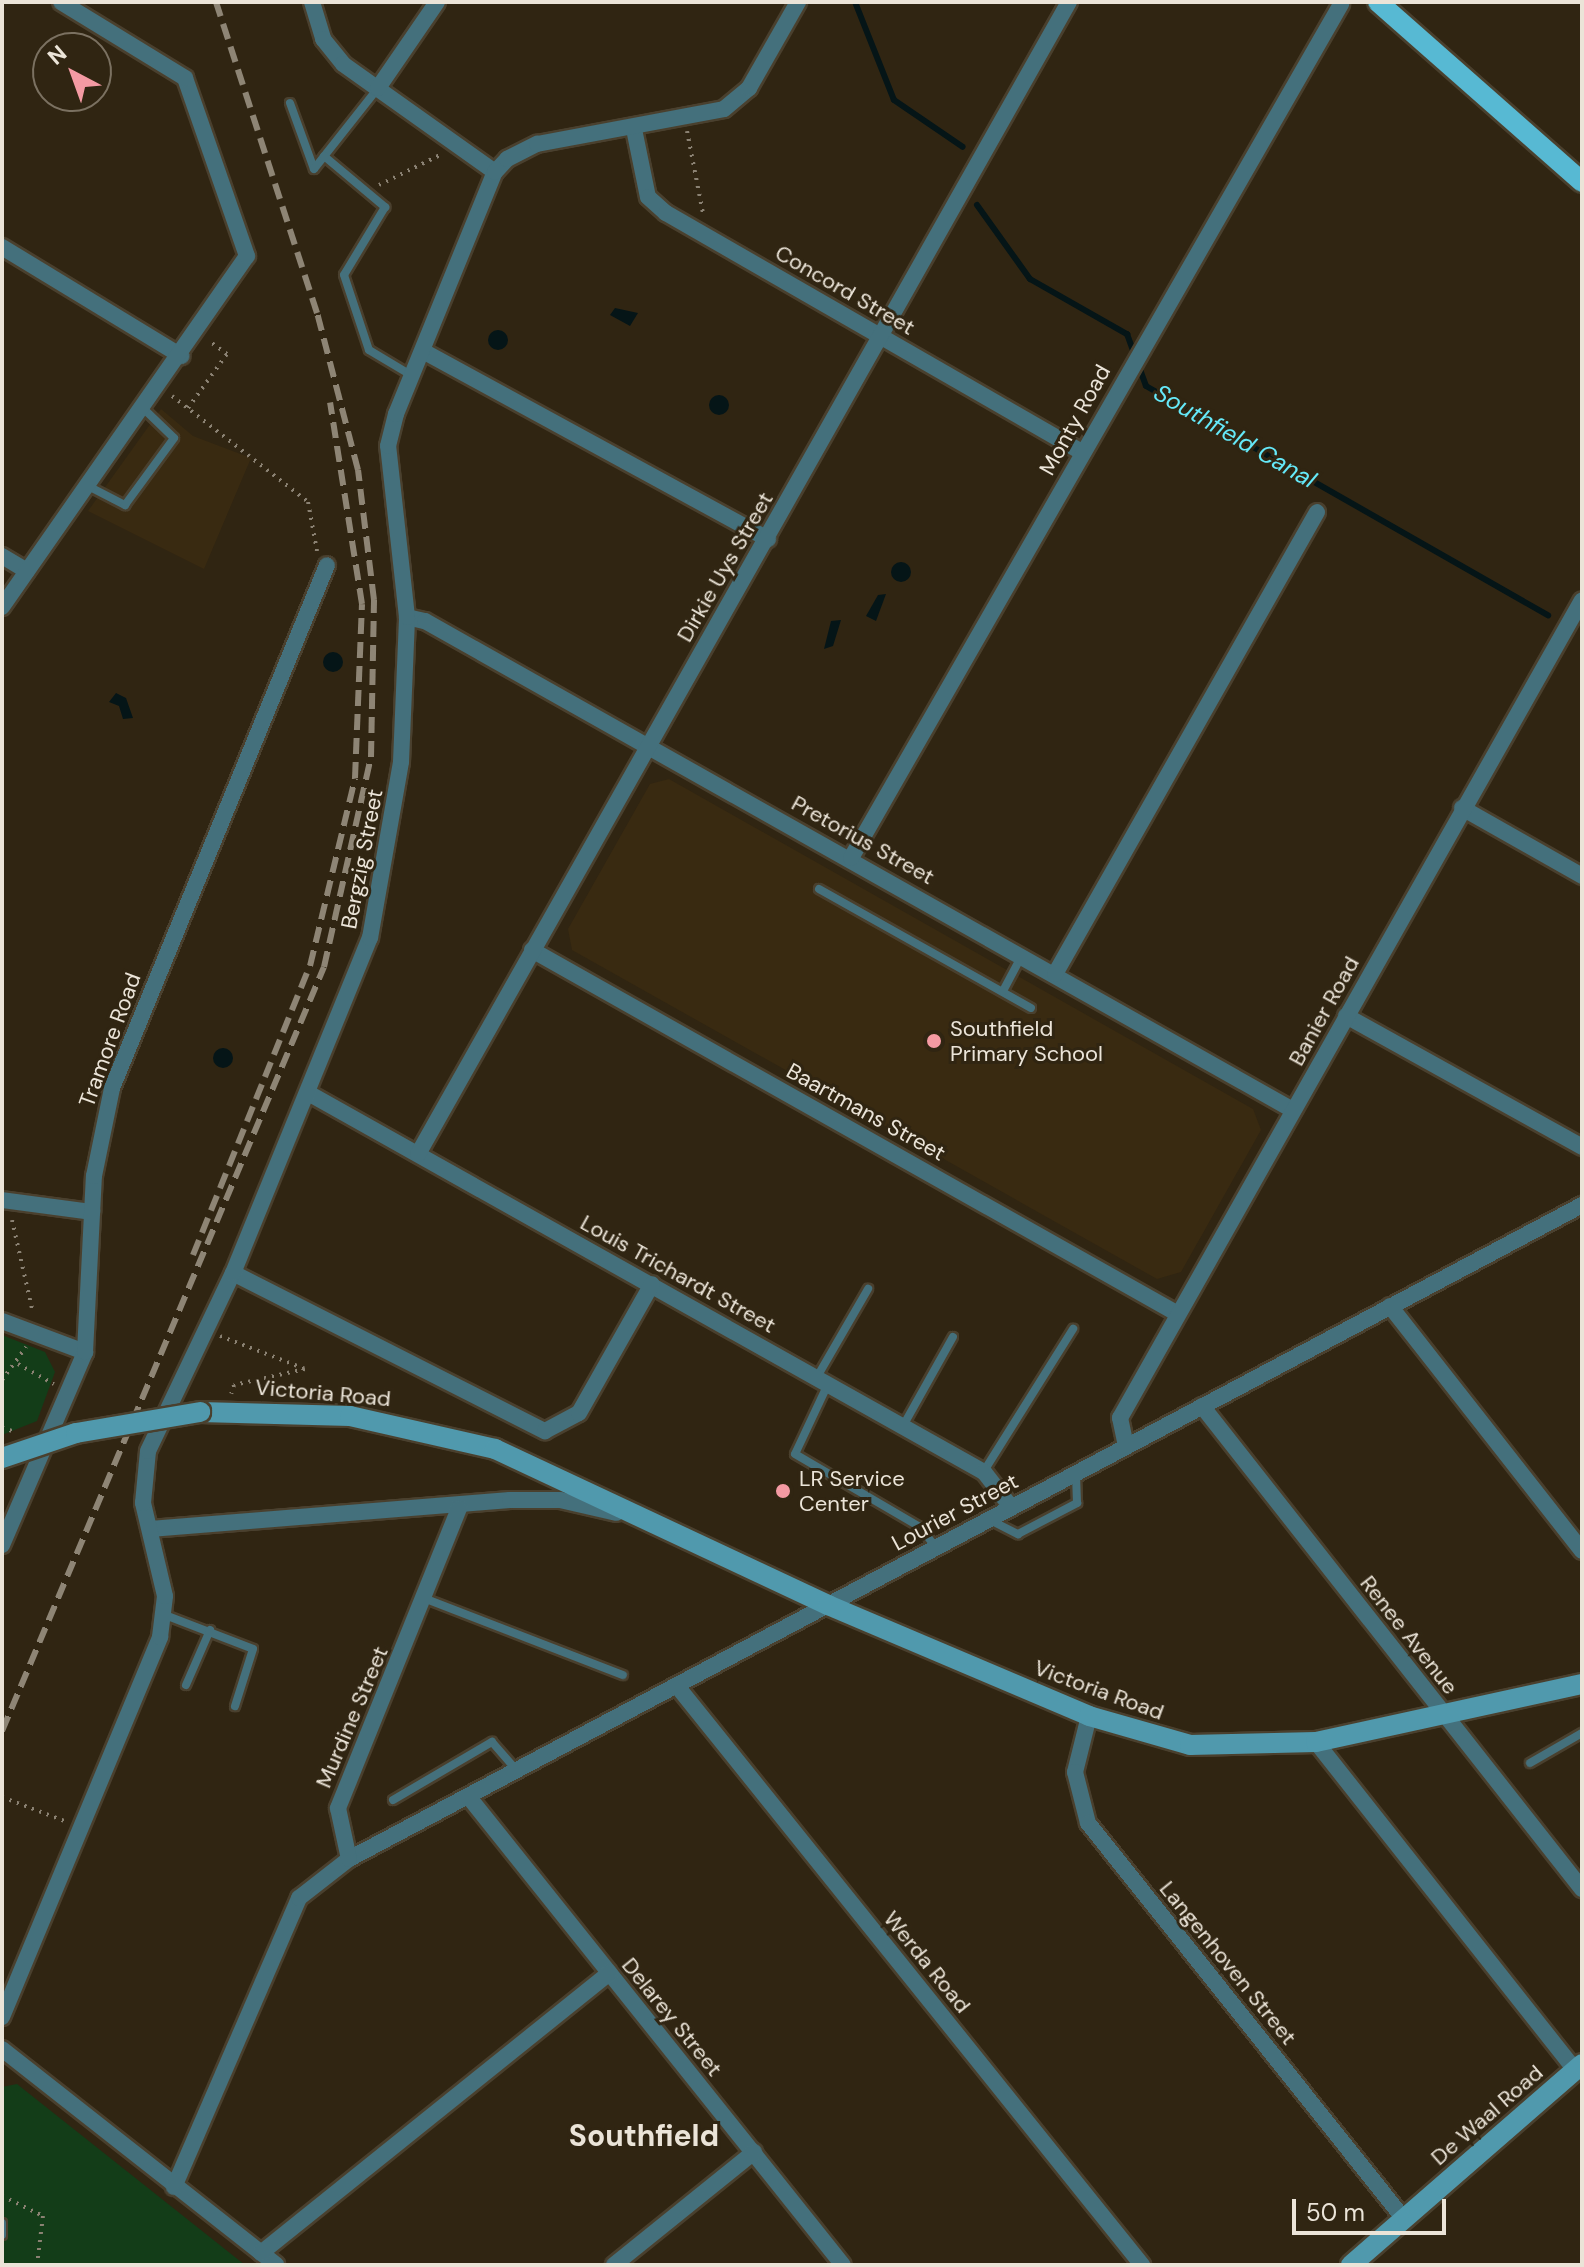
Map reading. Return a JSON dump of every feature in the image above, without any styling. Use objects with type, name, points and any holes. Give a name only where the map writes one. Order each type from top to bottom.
[{"type":"main road","points":[[1378,2],[1582,182]]},
{"type":"street","points":[[2,607],[181,356],[247,256],[185,78],[61,2]]},
{"type":"street","points":[[312,2],[333,53],[495,172],[537,144],[712,113],[749,88],[798,2]]},
{"type":"street","points":[[378,88],[437,2]]},
{"type":"street","name":"Dirkie Uys Street","points":[[418,1154],[1069,2]]},
{"type":"street","name":"Monty Road","points":[[851,858],[1083,453],[1124,375],[1341,4]]},
{"type":"street","name":"Concord Street","points":[[634,129],[648,197],[708,237],[1083,453]]},
{"type":"street","name":"Bergzig Street","points":[[165,1615],[164,1576],[150,1529],[142,1482],[148,1451],[233,1273],[361,967],[384,881],[401,762],[407,617],[388,446],[412,375],[495,172]]},
{"type":"street","points":[[2,247],[181,356]]},
{"type":"street","points":[[423,351],[768,539]]},
{"type":"street","points":[[1055,974],[1317,512]]},
{"type":"street","points":[[2,556],[27,571]]},
{"type":"street","name":"Tramore Road","points":[[2,1545],[85,1352],[92,1212],[112,1088],[323,561]]},
{"type":"street","name":"Banier Road","points":[[1126,1446],[1118,1423],[1462,808],[1576,614]]},
{"type":"street","name":"Pretorius Street","points":[[407,617],[851,858],[1293,1110]]},
{"type":"street","points":[[1462,808],[1582,876]]},
{"type":"street","name":"Baartmans Street","points":[[532,950],[1178,1314]]},
{"type":"street","points":[[1346,1016],[1582,1147]]},
{"type":"street","name":"Louis Trichardt Street","points":[[310,1094],[984,1472],[1011,1507]]},
{"type":"street","name":"Lourier Street","points":[[349,1859],[1582,1205]]},
{"type":"street","points":[[6,1206],[92,1212]]},
{"type":"street","points":[[233,1273],[522,1424],[557,1431],[587,1401],[652,1284]]},
{"type":"street","points":[[1390,1306],[1582,1551]]},
{"type":"street","points":[[2,1321],[85,1352]]},
{"type":"street","name":"Renee Avenue","points":[[1202,1406],[1582,1889]]},
{"type":"street","name":"Victoria Road","points":[[2,1458],[76,1433],[200,1412],[310,1412],[407,1424],[495,1449],[627,1515],[1089,1716],[1190,1745],[1316,1742],[1582,1684]]},
{"type":"street","name":"Victoria Road","points":[[150,1529],[420,1504],[459,1508],[560,1500],[627,1515]]},
{"type":"street","name":"Murdine Street","points":[[349,1859],[338,1808],[426,1599],[459,1508]]},
{"type":"street","points":[[2,2017],[82,1828],[165,1615]]},
{"type":"street","name":"Werda Road","points":[[677,1686],[1142,2265]]},
{"type":"street","name":"Langenhoven Street","points":[[1089,1716],[1075,1772],[1088,1823],[1404,2219]]},
{"type":"street","points":[[1316,1742],[1579,2067]]},
{"type":"street","name":"Delarey Street","points":[[468,1796],[843,2265]]},
{"type":"street","points":[[174,2187],[299,1898],[349,1859]]},
{"type":"street","points":[[261,2253],[609,1973]]},
{"type":"street","points":[[2,2049],[276,2265]]},
{"type":"street","name":"De Waal Road","points":[[1351,2265],[1579,2067]]},
{"type":"street","points":[[614,2265],[754,2152]]},
{"type":"lane","points":[[290,103],[312,169],[378,88]]},
{"type":"lane","points":[[324,156],[373,194],[383,213],[344,275],[369,350],[412,375]]},
{"type":"lane","points":[[88,486],[125,505],[174,438],[144,409]]},
{"type":"lane","points":[[819,889],[1031,1008]]},
{"type":"lane","points":[[1003,991],[1022,956]]},
{"type":"lane","points":[[868,1289],[823,1381],[795,1454],[920,1527],[935,1546]]},
{"type":"lane","points":[[984,1472],[1073,1329]]},
{"type":"lane","points":[[902,1426],[953,1337]]},
{"type":"lane","points":[[988,1519],[1018,1534],[1077,1503],[1076,1472]]},
{"type":"lane","points":[[426,1599],[623,1675]]},
{"type":"lane","points":[[165,1615],[210,1630],[255,1653],[235,1706]]},
{"type":"lane","points":[[186,1685],[210,1630]]},
{"type":"lane","points":[[1530,1763],[1582,1733]]},
{"type":"lane","points":[[393,1800],[492,1742],[517,1770]]},
{"type":"lane","points":[[2,2223],[2,2235]]},
{"type":"path","points":[[708,237],[687,132],[712,113]]},
{"type":"path","points":[[373,194],[384,178],[429,161],[451,141]]},
{"type":"path","points":[[188,408],[227,354],[207,340]]},
{"type":"path","points":[[169,393],[308,502],[323,561]]},
{"type":"path","points":[[6,1206],[35,1324]]},
{"type":"path","points":[[213,1334],[305,1369],[297,1377],[234,1385],[231,1394]]},
{"type":"path","points":[[2,1380],[18,1364],[28,1344]]},
{"type":"path","points":[[18,1364],[54,1384]]},
{"type":"path","points":[[2,1428],[18,1433]]},
{"type":"path","points":[[2,1797],[82,1828]]},
{"type":"path","points":[[2,2196],[43,2216],[37,2265]]},
{"type":"shaded area","points":[[615,308],[638,313],[630,326],[610,315]]},
{"type":"shaded area","points":[[498,330],[505,333],[508,340],[505,347],[498,350],[491,347],[488,340],[491,333]]},
{"type":"shaded area","points":[[719,395],[726,398],[729,405],[726,412],[719,415],[712,412],[709,405],[712,398]]},
{"type":"shaded area","points":[[161,409],[193,436],[251,458],[204,569],[88,511]]},
{"type":"shaded area","points":[[901,562],[908,565],[911,572],[908,579],[901,582],[894,579],[891,572],[894,565]]},
{"type":"shaded area","points":[[886,594],[876,621],[866,616],[878,595]]},
{"type":"shaded area","points":[[841,620],[833,646],[824,649],[831,621]]},
{"type":"shaded area","points":[[333,652],[340,655],[343,662],[340,669],[333,672],[326,669],[323,662],[326,655]]},
{"type":"shaded area","points":[[116,693],[126,698],[133,718],[123,719],[119,706],[109,702]]},
{"type":"shaded area","name":"Southfield Primary School","points":[[669,779],[1253,1109],[1261,1130],[1181,1272],[1157,1279],[572,950],[568,929],[650,784]]},
{"type":"shaded area","points":[[223,1048],[230,1051],[233,1058],[230,1065],[223,1068],[216,1065],[213,1058],[216,1051]]},
{"type":"green space","points":[[2,1335],[45,1352],[55,1372],[37,1421],[2,1435]]},
{"type":"green space","points":[[17,2084],[245,2265],[2,2265],[2,2087]]},
{"type":"waterway","name":"Southfield Canal","points":[[855,2],[894,100],[963,147]]},
{"type":"waterway","name":"Southfield Canal","points":[[977,205],[1030,279],[1127,334],[1146,386],[1548,615]]},
{"type":"railway","points":[[2,1731],[324,967],[371,757],[374,600],[358,470],[317,313],[216,2]]},
{"type":"railway","points":[[193,1255],[310,966],[355,778],[362,604],[330,403]]},
{"type":"place","name":"Southfield Primary School","points":[[934,1041]]},
{"type":"place","name":"LR Service Center","points":[[783,1491]]},
{"type":"district","name":"Southfield","points":[[644,2136]]}]
